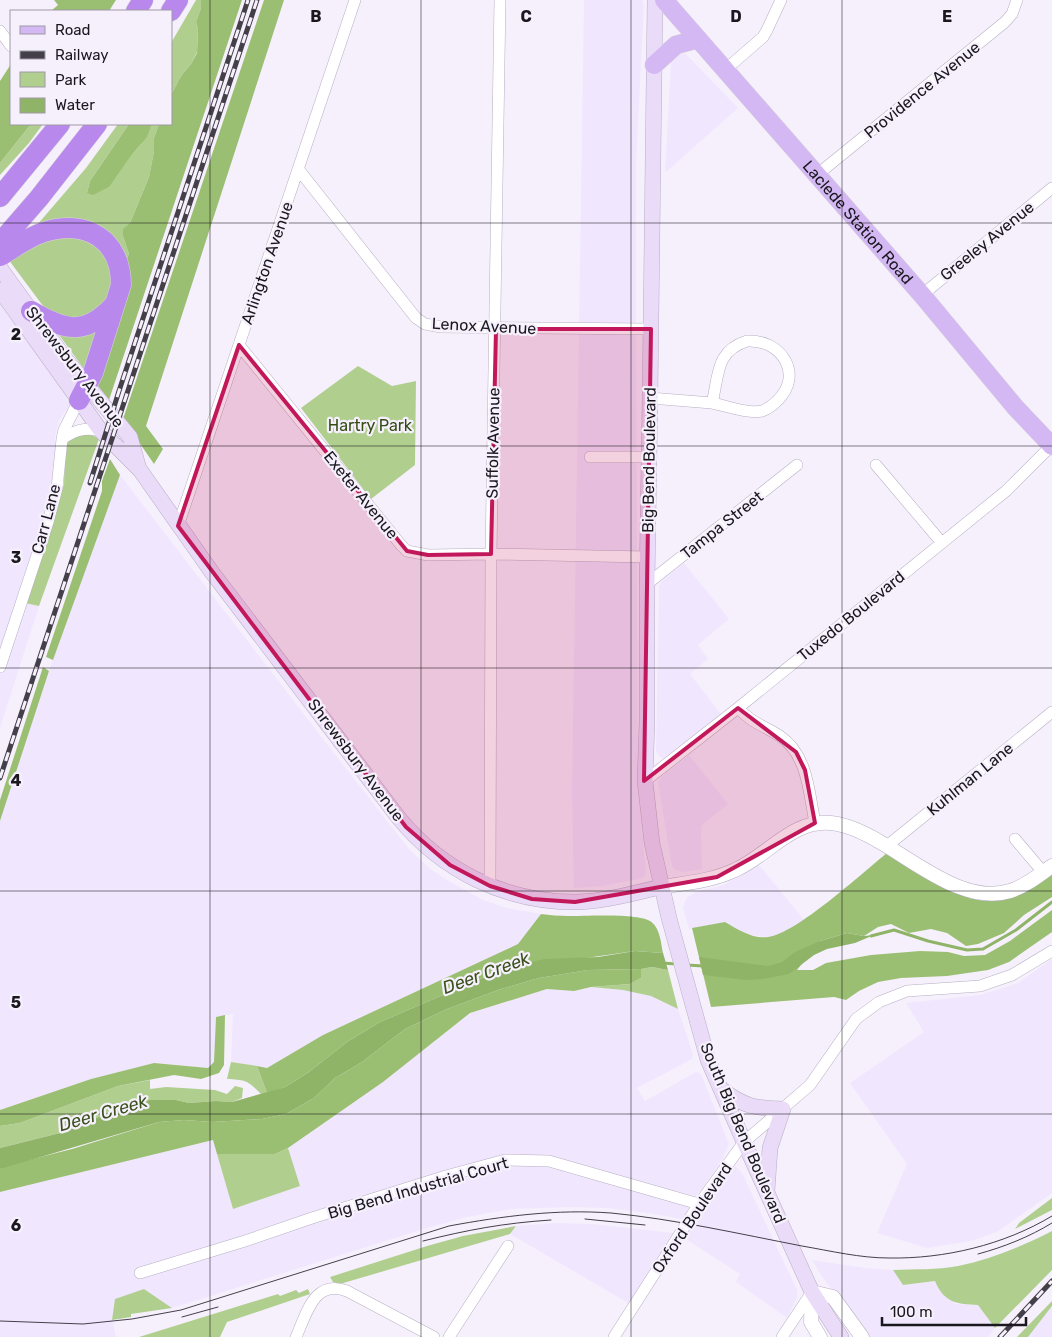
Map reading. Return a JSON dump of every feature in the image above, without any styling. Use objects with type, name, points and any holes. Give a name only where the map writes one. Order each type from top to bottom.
[{"type":"highway","points":[[0,197],[59,125]]},
{"type":"highway","points":[[0,243],[97,125]]},
{"type":"highway","points":[[0,256],[43,232],[62,228],[78,228],[95,234],[108,244],[117,256],[121,272],[121,285],[92,373],[83,393]]},
{"type":"highway","points":[[31,311],[51,323],[78,327],[93,323],[104,316],[115,304]]},
{"type":"main road","name":"Big Bend Boulevard","points":[[655,0],[646,584],[647,721],[645,781],[652,843],[669,918]]},
{"type":"main road","name":"Laclede Station Road","points":[[664,0],[922,294],[1015,407],[1052,446]]},
{"type":"main road","points":[[654,66],[676,45],[698,38]]},
{"type":"main road","name":"Shrewsbury Avenue","points":[[0,268],[6,291],[83,393],[130,437],[140,470]]},
{"type":"main road","name":"Shrewsbury Avenue","points":[[6,291],[31,311],[83,393],[101,431],[140,470],[178,526],[406,827],[432,852],[470,877],[490,886],[532,899],[575,902],[603,899],[661,887]]},
{"type":"main road","name":"South Big Bend Boulevard","points":[[669,918],[708,1060],[812,1292],[841,1337]]},
{"type":"main road","points":[[721,1089],[754,1108],[783,1109],[770,1148],[767,1193]]},
{"type":"street","name":"Arlington Avenue","points":[[178,526],[355,0]]},
{"type":"street","name":"Suffolk Avenue","points":[[490,886],[491,554],[500,0]]},
{"type":"street","points":[[725,70],[762,38],[768,30],[781,0]]},
{"type":"street","name":"Providence Avenue","points":[[818,174],[1005,22],[1012,14],[1017,0]]},
{"type":"street","points":[[0,31],[10,45]]},
{"type":"street","name":"Lenox Avenue","points":[[299,170],[416,318],[425,324],[441,327],[496,329],[651,329]]},
{"type":"street","name":"Greeley Avenue","points":[[922,294],[1052,188]]},
{"type":"street","points":[[650,398],[712,403],[748,411],[762,411],[769,408],[783,395],[788,385],[788,367],[783,357],[772,346],[757,341],[739,344],[731,349],[719,366],[718,383],[712,403]]},
{"type":"street","name":"Exeter Avenue","points":[[239,346],[401,545],[408,550],[428,555],[491,554],[647,557]]},
{"type":"street","name":"Carr Lane","points":[[0,667],[48,522],[57,488],[64,430],[83,393]]},
{"type":"street","points":[[62,439],[79,430],[92,428],[101,431]]},
{"type":"street","name":"Tuxedo Boulevard","points":[[645,781],[1006,491],[1052,446]]},
{"type":"street","points":[[590,457],[649,457]]},
{"type":"street","name":"Tampa Street","points":[[646,584],[797,465]]},
{"type":"street","points":[[876,465],[942,543]]},
{"type":"street","points":[[738,708],[749,719],[781,737],[796,752],[805,770],[815,823]]},
{"type":"street","name":"Kuhlman Lane","points":[[888,846],[1052,712]]},
{"type":"street","points":[[661,887],[717,877],[749,863],[791,833],[815,823],[831,823],[843,825],[863,833],[950,884],[977,893],[992,894],[1010,891],[1048,869],[1015,839]]},
{"type":"street","name":"Oxford Boulevard","points":[[614,1337],[699,1204],[744,1142],[810,1084],[856,1019],[880,1002],[907,991],[980,986],[1012,976],[1052,950]]},
{"type":"street","name":"Big Bend Industrial Court","points":[[140,1273],[245,1241],[312,1218],[505,1160],[549,1161],[699,1204]]},
{"type":"street","points":[[449,1337],[508,1246]]},
{"type":"street","points":[[296,1337],[313,1301],[323,1290],[334,1288],[347,1291],[434,1337]]},
{"type":"street","points":[[782,1337],[812,1292]]},
{"type":"street","points":[[812,1292],[811,1322],[820,1337]]},
{"type":"street","points":[[812,1292],[833,1297],[862,1337]]},
{"type":"highlighted area","points":[[496,329],[651,329],[644,781],[738,708],[796,752],[805,770],[815,823],[717,877],[575,902],[532,899],[490,886],[450,865],[406,827],[178,526],[239,345],[407,551],[428,555],[491,554]]},
{"type":"shaded area","points":[[54,0],[116,0],[110,10],[52,10],[58,5]]},
{"type":"shaded area","points":[[201,0],[242,0],[109,400],[94,381],[124,264],[129,254],[123,236],[123,229],[130,223],[149,177],[154,151],[154,138],[159,125],[172,125],[172,93],[197,53],[198,29],[196,22],[201,8]]},
{"type":"shaded area","points":[[264,0],[284,0],[146,426],[163,449],[154,464],[123,419]]},
{"type":"shaded area","points":[[584,0],[642,0],[644,5],[636,163],[636,317],[638,790],[646,873],[644,877],[638,879],[602,886],[574,888],[572,792]]},
{"type":"shaded area","points":[[680,53],[686,54],[738,108],[665,173],[671,62]]},
{"type":"shaded area","points":[[10,66],[10,125],[30,125],[0,163],[0,81]]},
{"type":"shaded area","points":[[128,125],[152,125],[147,137],[109,187],[93,195],[87,193],[90,181]]},
{"type":"shaded area","points":[[0,301],[69,395],[70,404],[59,421],[55,437],[52,489],[16,600],[39,606],[0,728]]},
{"type":"shaded area","points":[[110,459],[120,475],[53,660],[46,657],[102,491],[102,481]]},
{"type":"shaded area","points":[[120,475],[409,849],[429,868],[483,900],[507,908],[541,914],[518,944],[323,1035],[267,1068],[231,1062],[233,1014],[216,1017],[214,1063],[208,1068],[154,1063],[91,1079],[0,1110],[0,821],[49,671]]},
{"type":"shaded area","points":[[684,563],[729,619],[698,645],[708,659],[690,674],[721,714],[664,759],[656,751],[659,587],[661,582]]},
{"type":"shaded area","points":[[43,667],[49,671],[0,821],[0,800]]},
{"type":"shaded area","points":[[689,755],[728,804],[701,826],[702,869],[683,872],[676,870],[672,866],[658,783],[661,777]]},
{"type":"shaded area","points":[[887,853],[969,898],[984,901],[1006,898],[1052,873],[1052,897],[1024,915],[1004,933],[978,944],[966,946],[947,933],[931,929],[909,933],[891,924],[878,927],[864,936],[847,933],[820,941],[797,970],[813,970],[826,963],[871,955],[920,951],[948,952],[964,956],[985,955],[1010,941],[1052,910],[1052,932],[1009,962],[988,970],[947,976],[901,978],[878,982],[846,1000],[834,997],[711,1007],[692,928],[725,922],[756,937],[768,937],[780,933],[795,925],[846,888]]},
{"type":"shaded area","points":[[758,864],[804,920],[780,935],[766,937],[744,934],[725,922],[689,929],[683,907],[687,897],[696,892],[724,885]]},
{"type":"shaded area","points":[[541,914],[643,918],[650,921],[656,927],[663,953],[635,951],[501,970],[380,1022],[347,1042],[309,1072],[285,1087],[267,1093],[257,1066],[267,1068],[323,1035],[518,944]]},
{"type":"shaded area","points":[[1052,959],[1052,1193],[997,1232],[971,1241],[927,1248],[877,1233],[907,1164],[850,1083],[924,1032],[906,1003],[980,995],[1018,983]]},
{"type":"shaded area","points":[[641,969],[641,978],[630,984],[591,987],[574,991],[547,989],[470,1013],[383,1082],[288,1148],[275,1154],[217,1154],[213,1140],[0,1192],[0,1169],[5,1166],[72,1149],[159,1122],[184,1120],[213,1122],[262,1119],[286,1114],[314,1098],[335,1078],[362,1062],[405,1029],[447,1009],[498,990],[539,978],[588,970]]},
{"type":"shaded area","points":[[591,987],[623,990],[652,996],[678,1009],[693,1054],[692,1059],[637,1088],[645,1101],[696,1072],[701,1074],[729,1144],[722,1161],[700,1192],[695,1196],[560,1161],[564,1172],[691,1206],[682,1219],[606,1208],[511,1209],[467,1217],[427,1228],[172,1308],[144,1289],[112,1318],[116,1337],[0,1337],[0,1192],[213,1140],[233,1209],[299,1186],[288,1148],[383,1082],[470,1013],[548,989],[574,991]]},
{"type":"shaded area","points":[[225,1015],[224,1065],[219,1073],[201,1079],[174,1075],[118,1086],[20,1123],[0,1126],[0,1110],[91,1079],[154,1063],[208,1068],[214,1062],[216,1017]]},
{"type":"shaded area","points":[[735,1166],[742,1173],[797,1290],[797,1298],[787,1318],[736,1282],[740,1274],[684,1238],[731,1167]]},
{"type":"shaded area","points":[[557,1223],[592,1224],[675,1233],[630,1304],[510,1234],[516,1226]]},
{"type":"shaded area","points":[[812,1260],[893,1270],[903,1285],[936,1281],[955,1304],[978,1305],[995,1328],[988,1337],[867,1337]]},
{"type":"shaded area","points":[[1052,1306],[1052,1337],[1028,1337]]},
{"type":"green space","points":[[196,0],[201,0],[201,8],[196,22],[198,29],[197,52],[172,93],[172,41]]},
{"type":"green space","points":[[30,125],[42,125],[0,175],[0,163]]},
{"type":"green space","points":[[117,125],[128,125],[90,181],[87,193],[133,154],[147,135],[152,125],[159,125],[154,138],[154,151],[149,177],[123,236],[129,254],[124,264],[118,247],[37,225],[86,168]]},
{"type":"green space","points":[[58,234],[98,244],[114,268],[112,295],[82,322],[49,314],[8,259]]},
{"type":"green space","points":[[100,324],[87,373],[54,328]]},
{"type":"green space","name":"Hartry Park","points":[[358,366],[392,386],[416,381],[415,465],[371,499],[301,408]]},
{"type":"green space","points":[[92,435],[99,439],[39,606],[25,603],[64,484],[65,450],[72,437]]},
{"type":"green space","points":[[652,967],[668,970],[678,1009],[651,996],[623,990],[591,987],[630,984],[641,978],[641,969]]},
{"type":"green space","points":[[231,1062],[257,1066],[267,1093],[261,1094],[246,1082],[227,1079]]},
{"type":"green space","points":[[150,1080],[150,1089],[166,1087],[215,1090],[227,1094],[235,1086],[243,1088],[242,1098],[232,1102],[189,1103],[176,1100],[149,1100],[115,1110],[64,1132],[0,1148],[0,1126],[20,1123],[118,1086]]},
{"type":"green space","points":[[288,1148],[300,1186],[233,1209],[217,1154],[275,1154]]},
{"type":"green space","points":[[1052,1198],[1052,1210],[1015,1229],[1019,1223]]},
{"type":"green space","points":[[516,1226],[510,1234],[340,1284],[333,1282],[330,1277],[463,1236]]},
{"type":"green space","points":[[1052,1231],[1052,1270],[995,1328],[978,1305],[952,1301],[943,1294],[935,1281],[903,1285],[893,1270],[942,1268],[983,1260],[1030,1242]]},
{"type":"green space","points":[[144,1289],[172,1308],[131,1314],[131,1317],[112,1320],[115,1299]]},
{"type":"green space","points":[[308,1289],[310,1294],[227,1322],[220,1337],[139,1337],[278,1294],[280,1296],[296,1290],[299,1293]]},
{"type":"green space","points":[[1052,1301],[1052,1306],[1028,1337],[1017,1337]]},
{"type":"water","points":[[847,933],[864,936],[874,935],[855,943],[827,949],[814,955],[789,974],[746,980],[703,975],[699,957],[768,966],[782,962],[795,952],[820,941]]},
{"type":"water","points":[[635,951],[663,953],[668,970],[652,967],[588,970],[539,978],[498,990],[447,1009],[405,1029],[362,1062],[335,1078],[314,1098],[286,1114],[262,1119],[213,1122],[184,1120],[159,1122],[0,1169],[0,1148],[64,1132],[115,1110],[149,1100],[176,1100],[189,1103],[232,1102],[285,1087],[309,1072],[347,1042],[380,1022],[501,970],[544,959],[598,957]]},
{"type":"waterway","name":"Deer Creek","points":[[871,936],[894,930],[928,941],[967,950],[983,949],[1016,930],[1052,902]]},
{"type":"waterway","name":"Deer Creek","points":[[662,963],[676,964]]},
{"type":"waterway","name":"Deer Creek","points":[[687,965],[703,966]]},
{"type":"tram line","points":[[0,1321],[83,1324],[132,1319],[181,1310],[449,1226],[530,1214],[570,1212],[611,1213],[707,1227],[846,1254],[889,1258],[931,1256],[973,1248],[1014,1235],[1052,1216]]},
{"type":"tram line","points":[[585,1219],[645,1225]]},
{"type":"tram line","points":[[423,1241],[486,1228],[551,1220]]},
{"type":"tram line","points":[[978,1254],[1016,1241],[1052,1223]]},
{"type":"tram line","points":[[182,1317],[218,1307]]},
{"type":"railway","points":[[90,483],[248,0]]},
{"type":"railway","points":[[0,778],[257,0]]},
{"type":"railway","points":[[1000,1337],[1052,1281]]}]
